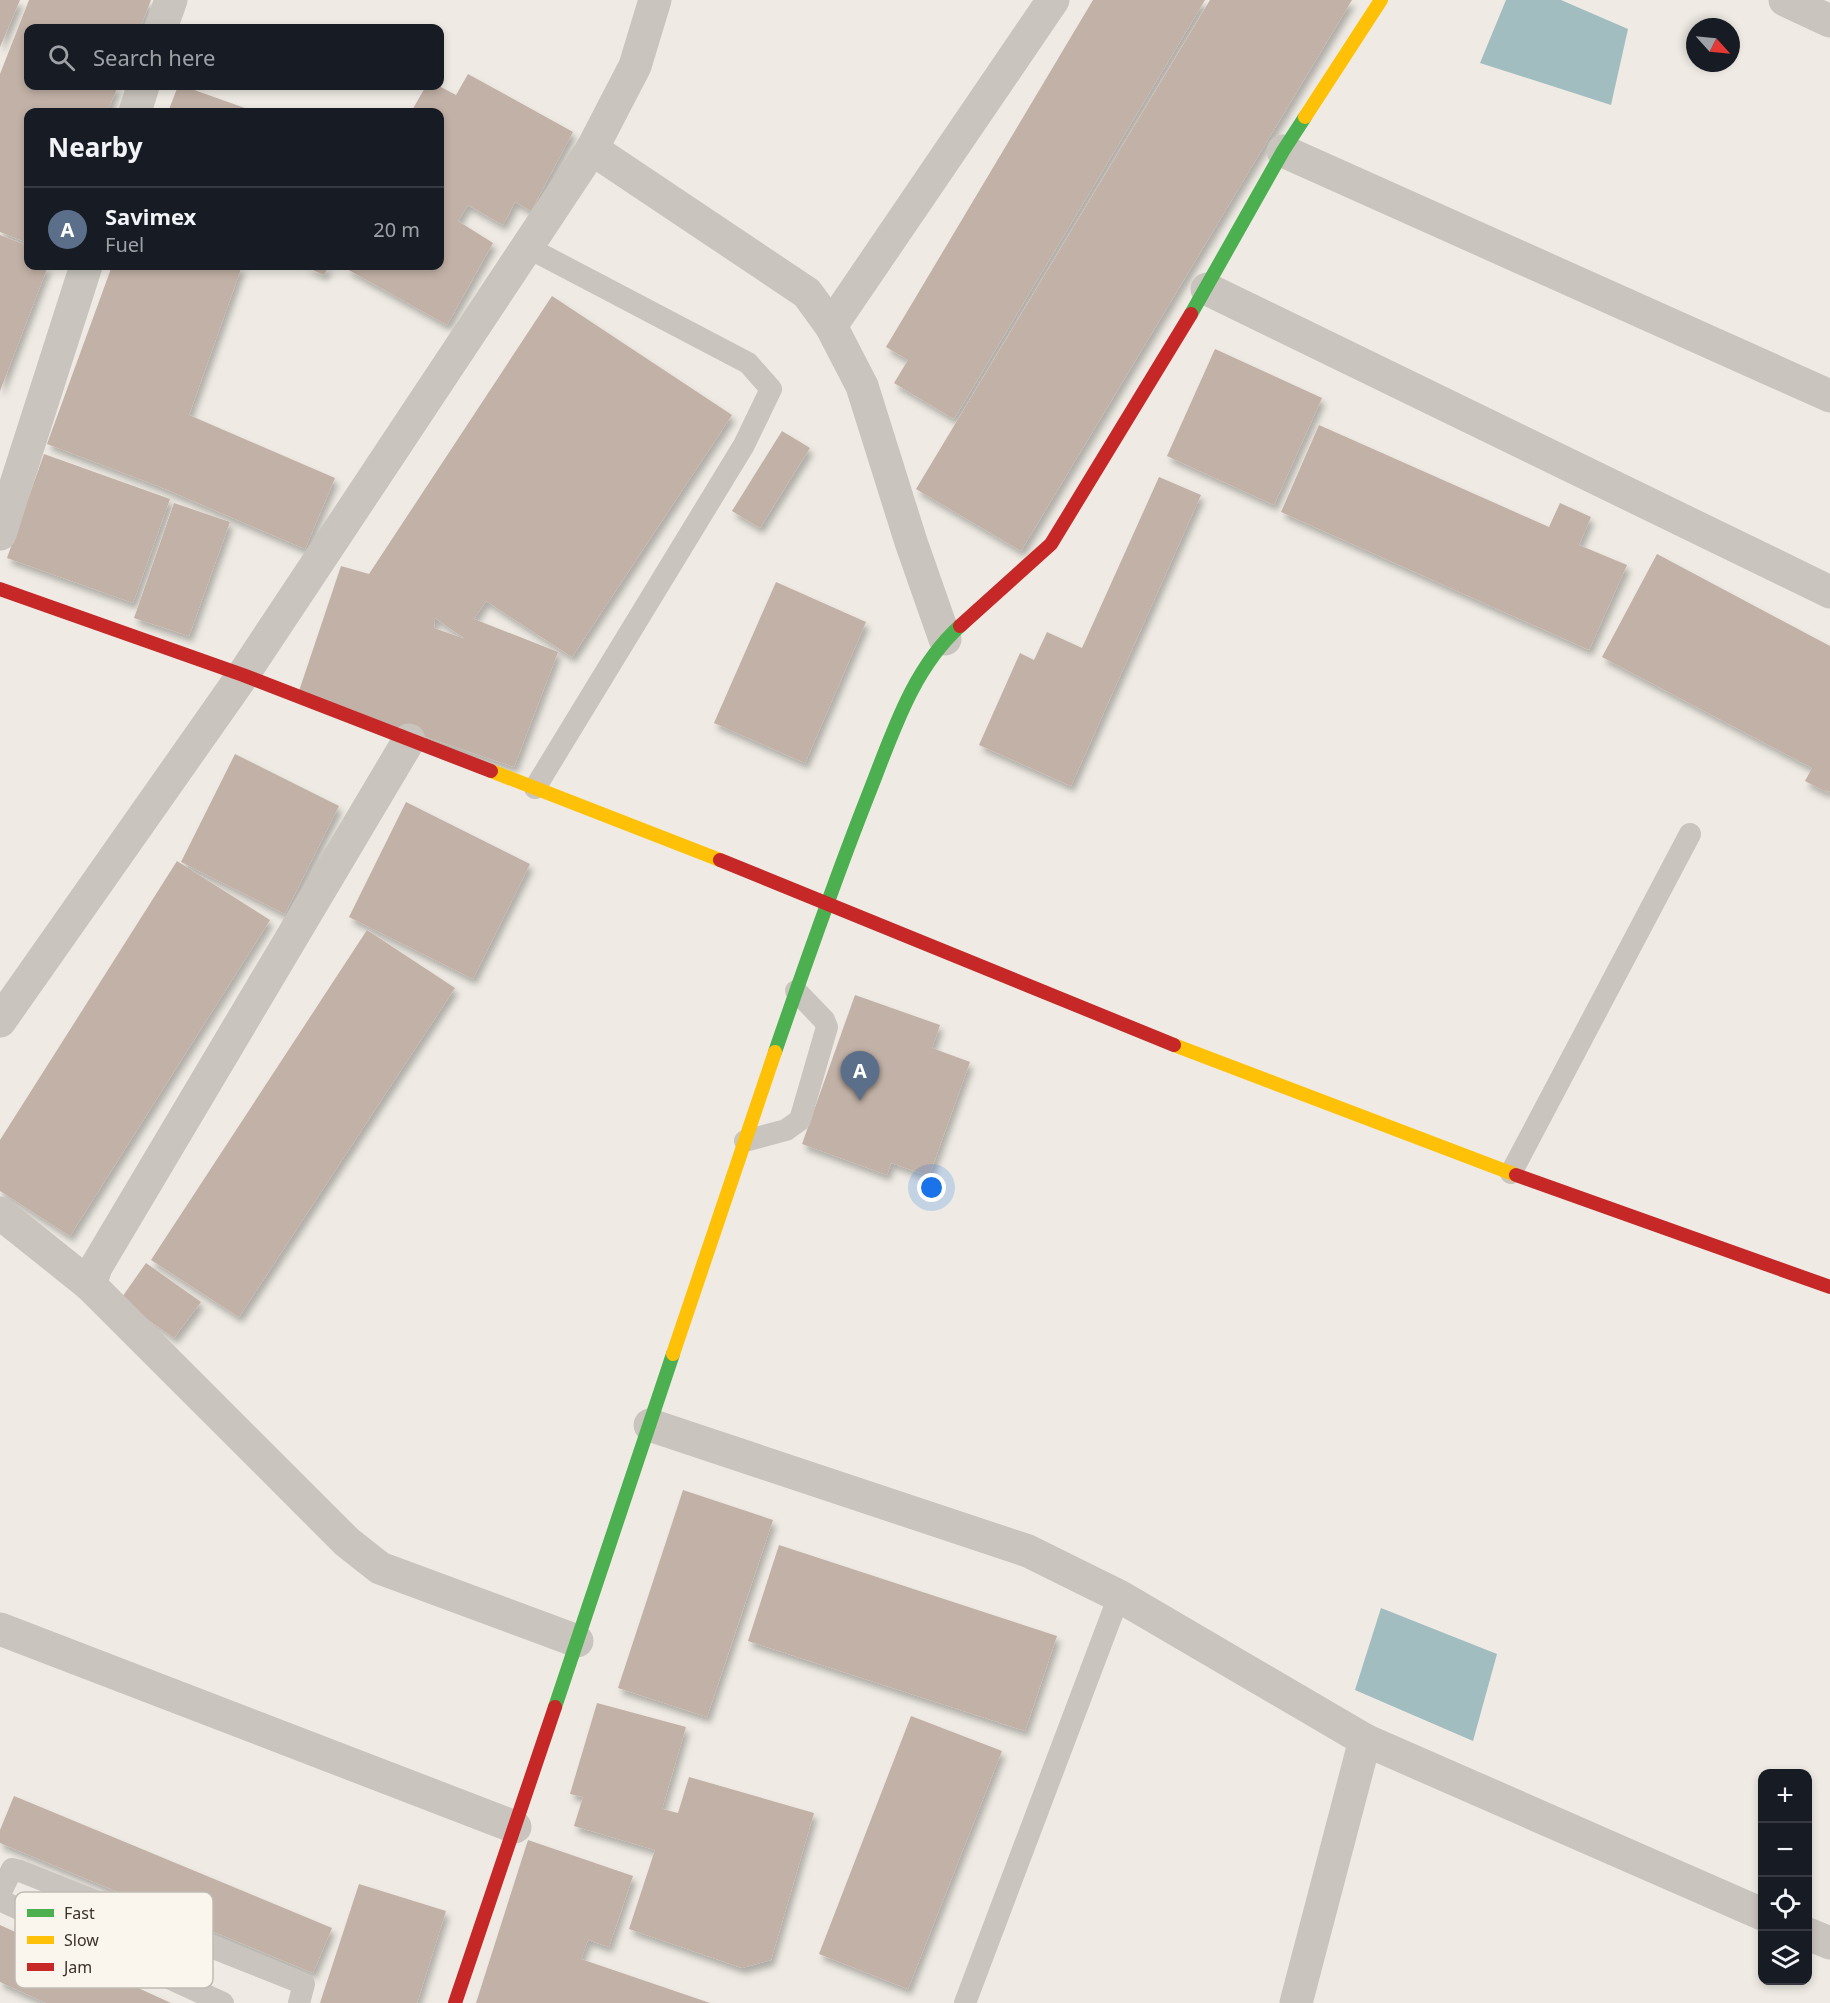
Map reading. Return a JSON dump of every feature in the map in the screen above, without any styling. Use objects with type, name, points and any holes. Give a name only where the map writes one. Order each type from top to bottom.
[{"type":"street","points":[[162,24],[171,0]]},
{"type":"street","points":[[0,1021],[243,675],[592,149],[635,66],[655,0]]},
{"type":"street","points":[[831,326],[1053,0]]},
{"type":"street","points":[[455,2003],[826,901],[906,700],[945,639],[1051,543],[1207,289],[1283,152],[1381,0]]},
{"type":"street","points":[[1785,0],[1830,21]]},
{"type":"street","points":[[136,108],[142,90]]},
{"type":"street","points":[[592,149],[807,293],[831,326],[862,386],[911,542],[945,639]]},
{"type":"street","points":[[1283,152],[1830,396]]},
{"type":"street","points":[[0,534],[85,270]]},
{"type":"street","points":[[1207,289],[1830,592]]},
{"type":"street","points":[[0,589],[243,675],[826,901],[1099,1017],[1511,1173],[1830,1287]]},
{"type":"street","points":[[90,1285],[96,1267],[409,740]]},
{"type":"street","points":[[0,1213],[90,1285],[313,1509],[347,1542],[380,1568],[576,1641]]},
{"type":"street","points":[[650,1425],[1028,1551],[1119,1596],[1365,1740],[1758,1912]]},
{"type":"street","points":[[0,1629],[514,1827]]},
{"type":"street","points":[[1296,2003],[1365,1740]]},
{"type":"street","points":[[1812,1936],[1830,1943]]},
{"type":"lane","points":[[527,247],[748,363],[771,389],[744,445],[536,789]]},
{"type":"lane","points":[[1511,1173],[1690,834]]},
{"type":"lane","points":[[745,1141],[786,1130],[800,1120],[827,1027],[824,1020],[796,991]]},
{"type":"lane","points":[[965,2003],[1119,1596]]},
{"type":"lane","points":[[15,1907],[6,1903],[0,1896],[12,1869],[73,1892]]},
{"type":"lane","points":[[213,1948],[304,1984],[299,2003]]},
{"type":"lane","points":[[191,1988],[224,2003]]},
{"type":"water","points":[[1506,0],[1561,0],[1628,29],[1611,105],[1480,63]]},
{"type":"water","points":[[1381,1608],[1497,1654],[1473,1741],[1355,1690]]},
{"type":"building","points":[[0,0],[20,0],[0,47]]},
{"type":"building","points":[[29,0],[151,0],[142,24],[24,24],[24,90],[116,90],[109,108],[24,108],[24,241],[0,232],[0,74]]},
{"type":"building","points":[[1093,0],[1205,0],[954,419],[894,383],[908,360],[886,347]]},
{"type":"building","points":[[1210,0],[1352,0],[1021,551],[916,489]]},
{"type":"building","points":[[468,74],[573,132],[531,211],[515,202],[503,225],[468,205],[458,221],[493,243],[447,325],[349,270],[444,270],[444,108],[413,108],[424,90],[444,89],[456,95]]},
{"type":"building","points":[[176,90],[194,90],[245,108],[170,108]]},
{"type":"building","points":[[0,235],[24,244],[24,270],[46,270],[0,391]]},
{"type":"building","points":[[111,270],[241,270],[189,415],[335,478],[305,549],[158,486],[47,444]]},
{"type":"building","points":[[313,270],[327,270],[324,275]]},
{"type":"building","points":[[552,296],[732,415],[572,657],[486,601],[474,619],[558,652],[514,767],[298,694],[341,566],[369,574]],"holes":[[[435,618],[465,639],[434,628]]]},
{"type":"building","points":[[1215,349],[1322,398],[1274,505],[1167,456]]},
{"type":"building","points":[[1319,425],[1549,527],[1560,503],[1591,517],[1579,545],[1627,565],[1589,650],[1281,512]]},
{"type":"building","points":[[782,431],[810,448],[760,528],[732,511]]},
{"type":"building","points":[[44,454],[170,499],[133,603],[7,558]]},
{"type":"building","points":[[1159,477],[1201,495],[1071,786],[979,745],[1020,653],[1034,660],[1047,632],[1082,648]]},
{"type":"building","points":[[174,503],[230,522],[189,636],[134,618]]},
{"type":"building","points":[[1657,554],[1830,646],[1830,792],[1805,781],[1812,768],[1602,657]]},
{"type":"building","points":[[776,582],[866,622],[805,763],[714,723]]},
{"type":"building","points":[[235,754],[339,806],[285,914],[181,862]]},
{"type":"building","points":[[406,802],[530,864],[473,979],[349,917]]},
{"type":"building","points":[[177,861],[270,920],[70,1236],[0,1191],[0,1140]]},
{"type":"building","points":[[367,930],[455,988],[239,1317],[151,1260]]},
{"type":"building","points":[[855,995],[940,1025],[932,1048],[970,1062],[929,1176],[891,1163],[887,1175],[802,1144]]},
{"type":"building","points":[[146,1263],[201,1302],[174,1338],[120,1300]]},
{"type":"building","points":[[683,1490],[773,1520],[707,1717],[618,1688]]},
{"type":"building","points":[[779,1545],[1057,1636],[1025,1731],[748,1641]]},
{"type":"building","points":[[597,1703],[686,1727],[662,1809],[678,1813],[689,1777],[814,1813],[771,1960],[742,1968],[629,1929],[655,1850],[574,1826],[583,1797],[570,1794]]},
{"type":"building","points":[[911,1716],[1002,1751],[908,1989],[819,1954]]},
{"type":"building","points":[[14,1796],[332,1928],[313,1973],[213,1931],[213,1892],[118,1892],[0,1843],[0,1830]]},
{"type":"building","points":[[528,1840],[633,1876],[609,1947],[588,1940],[581,1959],[710,2003],[476,2003]]},
{"type":"building","points":[[359,1884],[446,1911],[417,2003],[320,2003]]},
{"type":"building","points":[[0,1925],[15,1932],[15,1988],[138,1988],[171,2003],[46,2003],[0,1982]]},
{"type":"traffic: fast","points":[[1191,314],[1283,151],[1305,117]]},
{"type":"traffic: fast","points":[[775,1052],[832,890],[895,726],[916,682],[943,643],[960,626]]},
{"type":"traffic: fast","points":[[555,1707],[673,1354]]},
{"type":"traffic: slow","points":[[1305,117],[1381,0]]},
{"type":"traffic: slow","points":[[491,771],[720,860]]},
{"type":"traffic: slow","points":[[1174,1045],[1516,1175]]},
{"type":"traffic: slow","points":[[673,1354],[775,1052]]},
{"type":"traffic: jam","points":[[960,626],[1051,544],[1191,314]]},
{"type":"traffic: jam","points":[[0,589],[243,675],[491,771]]},
{"type":"traffic: jam","points":[[720,860],[1174,1045]]},
{"type":"traffic: jam","points":[[1516,1175],[1830,1287]]},
{"type":"traffic: jam","points":[[455,2003],[555,1707]]},
{"type":"place","name":"Savimex","points":[[860,1101]]}]
